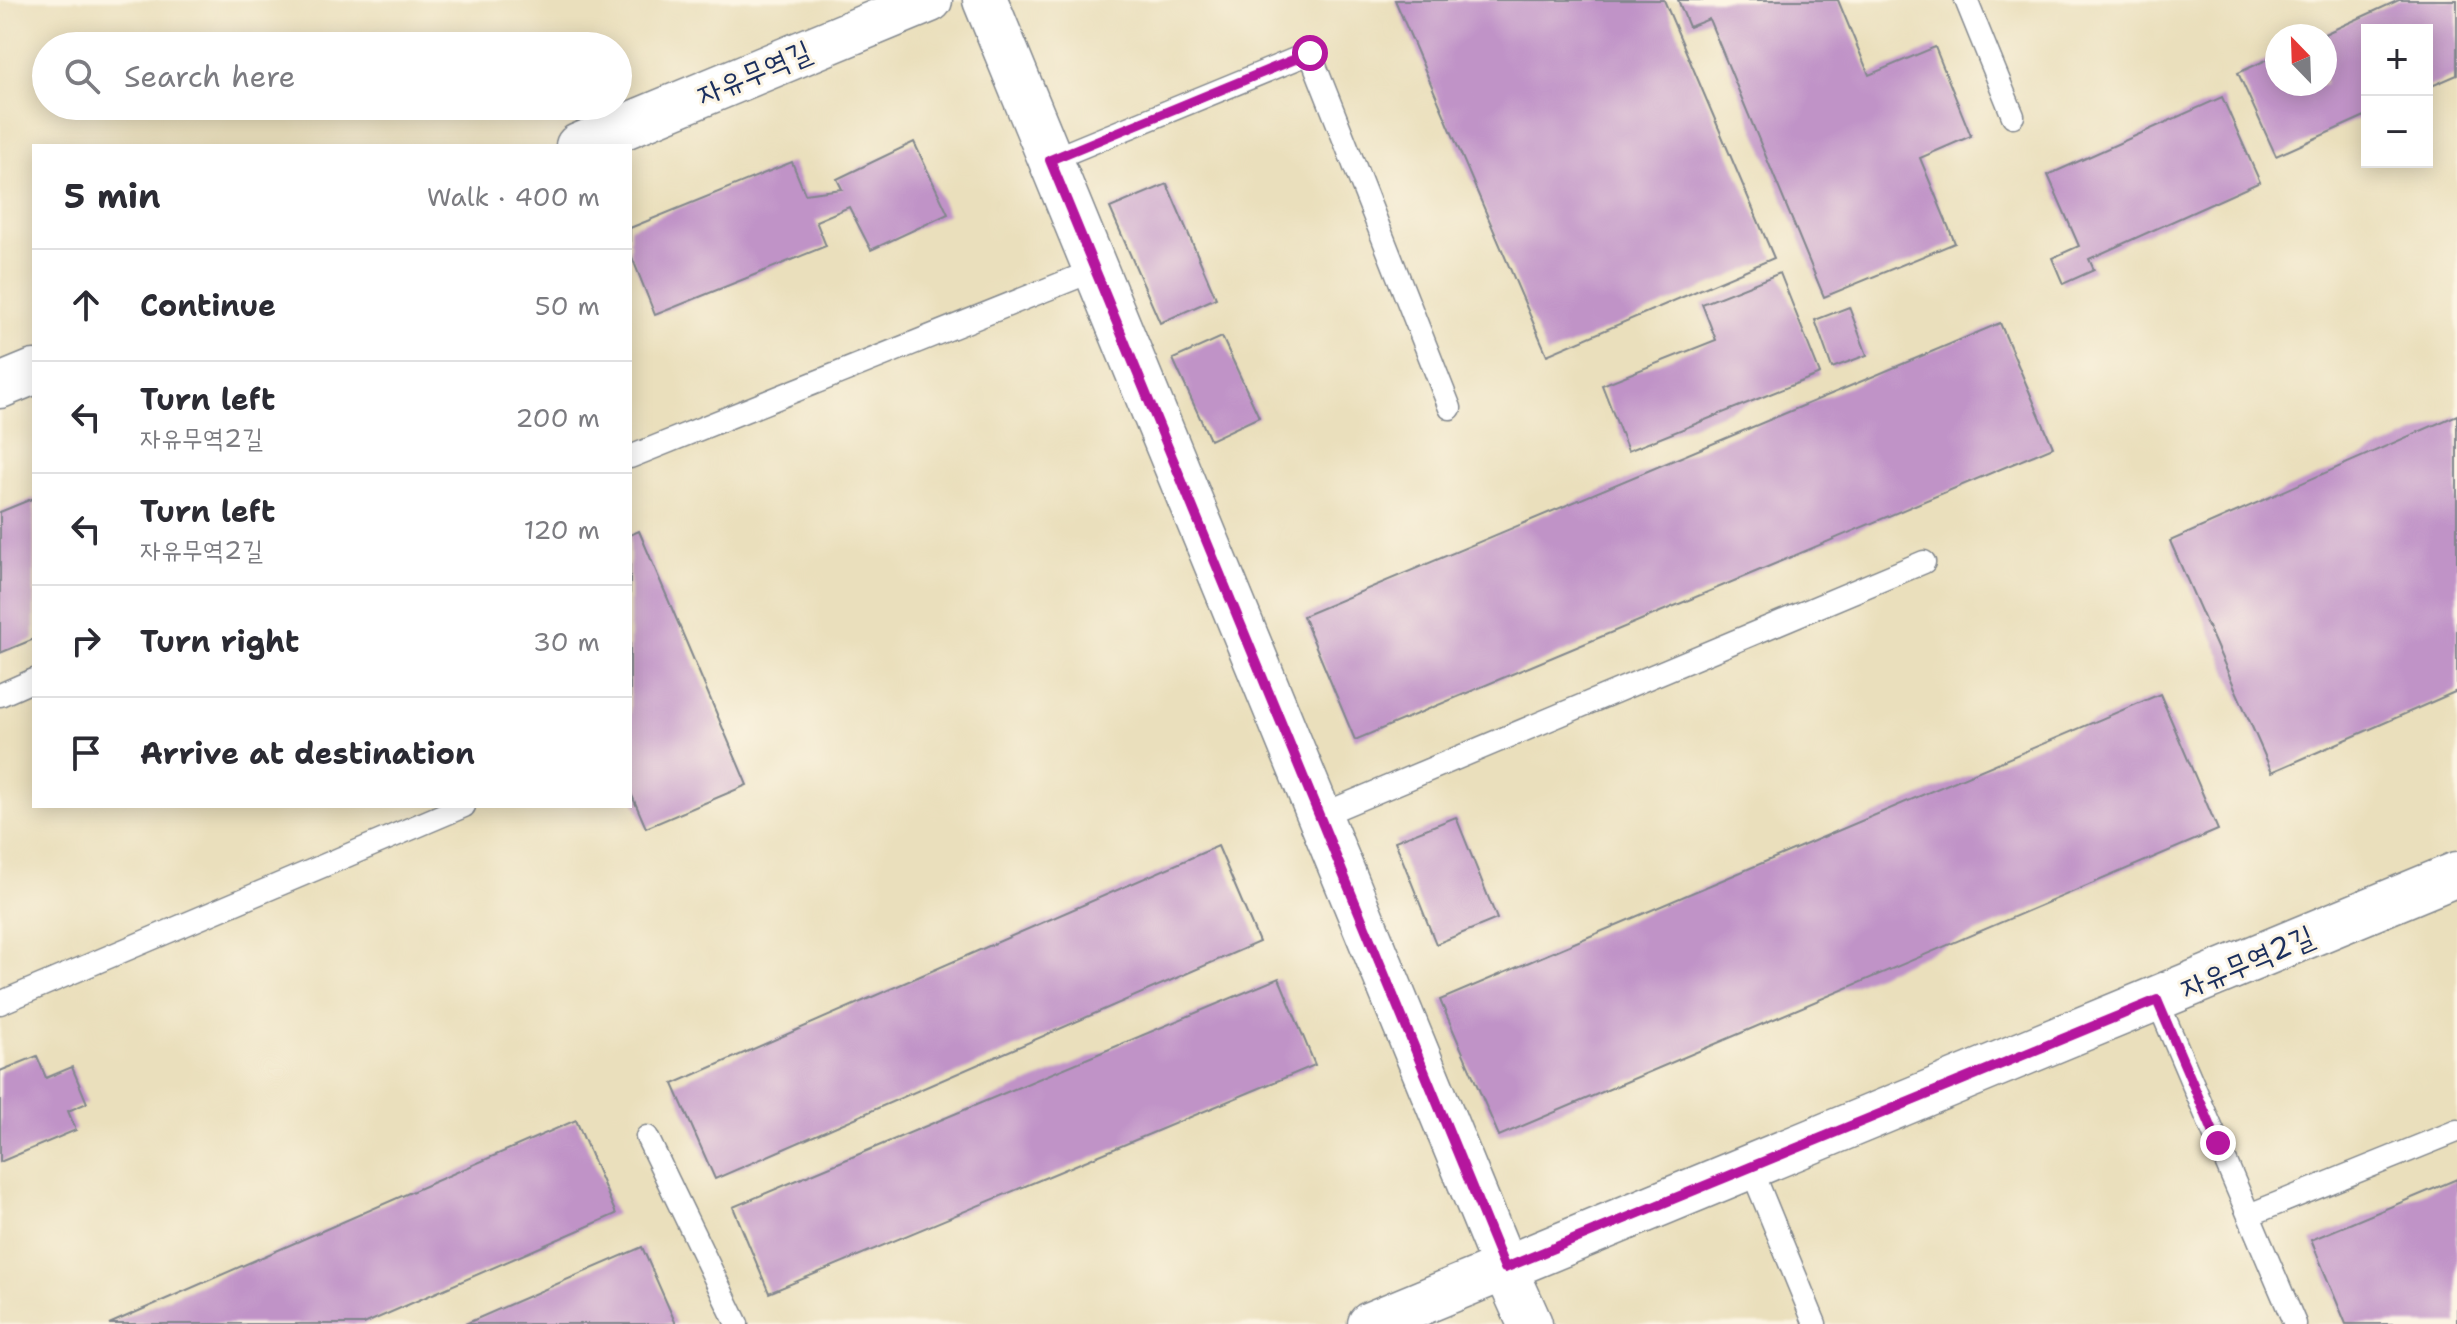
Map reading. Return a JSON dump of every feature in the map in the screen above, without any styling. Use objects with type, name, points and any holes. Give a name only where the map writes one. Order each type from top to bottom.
[{"type":"street","name":"자유무역길","points":[[583,144],[930,0]]},
{"type":"street","points":[[985,0],[1530,1324]]},
{"type":"street","points":[[0,386],[32,373]]},
{"type":"street","name":"자유무역2길","points":[[1370,1324],[2457,874]]},
{"type":"lane","points":[[1966,0],[2013,116]]},
{"type":"lane","points":[[1050,160],[1310,53],[1450,408]]},
{"type":"lane","points":[[632,456],[1095,270]]},
{"type":"lane","points":[[1319,816],[1924,562]]},
{"type":"lane","points":[[0,695],[32,681]]},
{"type":"lane","points":[[0,1003],[459,808]]},
{"type":"lane","points":[[2157,1000],[2295,1324]]},
{"type":"lane","points":[[2249,1215],[2457,1131]]},
{"type":"lane","points":[[647,1137],[737,1324]]},
{"type":"lane","points":[[1751,1168],[1815,1324]]},
{"type":"building","points":[[1395,0],[1664,0],[1774,258],[1547,355]]},
{"type":"building","points":[[1678,0],[1838,0],[1869,75],[1935,47],[1971,136],[1920,158],[1955,243],[1824,297],[1709,19],[1689,27]]},
{"type":"building","points":[[2399,0],[2457,0],[2457,75],[2433,85],[2433,24],[2361,24],[2361,118],[2276,156],[2238,73],[2265,61],[2265,96],[2337,96],[2337,28]]},
{"type":"building","points":[[2222,97],[2260,182],[2089,259],[2094,270],[2063,284],[2052,258],[2079,246],[2048,175]]},
{"type":"building","points":[[914,142],[948,214],[871,250],[849,207],[816,221],[826,246],[655,315],[632,257],[632,227],[792,162],[805,194],[842,189],[837,179]]},
{"type":"building","points":[[1167,184],[1216,298],[1160,323],[1110,208]]},
{"type":"building","points":[[1780,273],[1820,374],[1628,451],[1602,385],[1716,340],[1702,304]]},
{"type":"building","points":[[1849,307],[1867,355],[1832,368],[1815,320]]},
{"type":"building","points":[[2000,323],[2053,447],[1355,740],[1303,616]]},
{"type":"building","points":[[1222,337],[1259,417],[1210,440],[1173,359]]},
{"type":"building","points":[[2457,415],[2457,691],[2272,772],[2170,541]]},
{"type":"building","points":[[32,499],[32,640],[0,653],[0,512]]},
{"type":"building","points":[[639,531],[747,785],[646,828],[632,796],[632,534]]},
{"type":"building","points":[[2160,694],[2218,830],[1499,1136],[1440,1000]]},
{"type":"building","points":[[1456,817],[1497,919],[1436,944],[1395,841]]},
{"type":"building","points":[[1218,846],[1259,942],[715,1179],[673,1084]]},
{"type":"building","points":[[1279,978],[1315,1065],[769,1293],[733,1207]]},
{"type":"building","points":[[37,1056],[46,1078],[72,1067],[87,1103],[68,1111],[76,1130],[0,1162],[0,1071]]},
{"type":"building","points":[[576,1120],[616,1214],[364,1324],[109,1324]]},
{"type":"building","points":[[2457,1179],[2457,1324],[2346,1324],[2311,1240]]},
{"type":"building","points":[[642,1247],[676,1324],[465,1324]]},
{"type":"route","points":[[1310,53],[1050,160],[1505,1268],[2157,1000],[2218,1143]]}]
